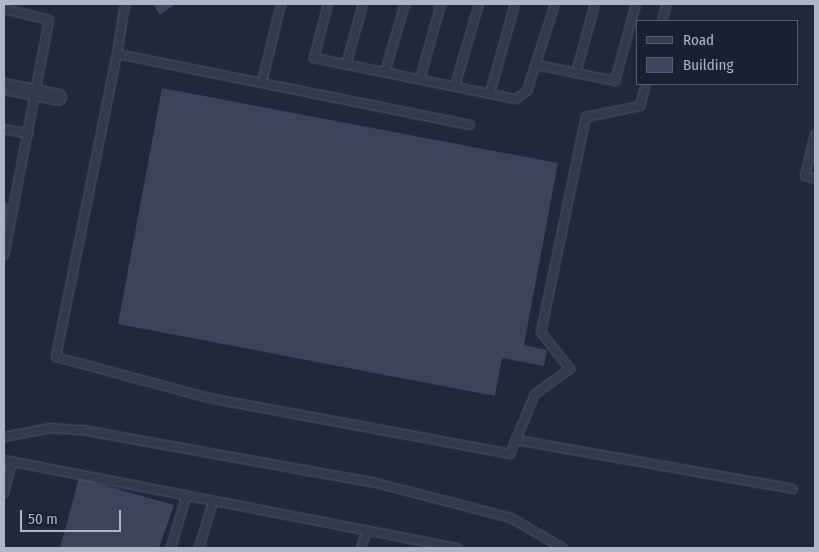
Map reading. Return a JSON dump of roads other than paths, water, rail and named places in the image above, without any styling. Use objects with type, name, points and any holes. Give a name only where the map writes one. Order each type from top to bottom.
[{"type":"street","points":[[4,86],[58,97]]},
{"type":"lane","points":[[125,4],[117,54],[56,357],[209,398],[510,454],[535,394],[570,370],[541,332],[586,117],[640,106],[646,85]]},
{"type":"lane","points":[[262,82],[281,4]]},
{"type":"lane","points":[[328,4],[314,58],[516,99],[527,91],[537,65],[555,4]]},
{"type":"lane","points":[[346,65],[363,4]]},
{"type":"lane","points":[[386,72],[405,4]]},
{"type":"lane","points":[[420,79],[441,4]]},
{"type":"lane","points":[[455,86],[478,4]]},
{"type":"lane","points":[[490,93],[515,4]]},
{"type":"lane","points":[[576,73],[595,4]]},
{"type":"lane","points":[[537,65],[615,81],[636,4]]},
{"type":"lane","points":[[662,20],[667,4]]},
{"type":"lane","points":[[4,9],[49,20],[33,92],[29,134],[4,256]]},
{"type":"lane","points":[[117,54],[470,125]]},
{"type":"lane","points":[[4,129],[29,134]]},
{"type":"lane","points":[[815,134],[805,176],[815,179]]},
{"type":"lane","points":[[4,437],[50,428],[82,430],[376,483],[512,518],[563,548]]},
{"type":"lane","points":[[516,440],[794,489]]},
{"type":"lane","points":[[4,493],[8,460],[186,497],[458,548]]},
{"type":"lane","points":[[171,548],[186,497]]},
{"type":"lane","points":[[199,548],[214,502]]},
{"type":"lane","points":[[361,548],[367,531]]}]
